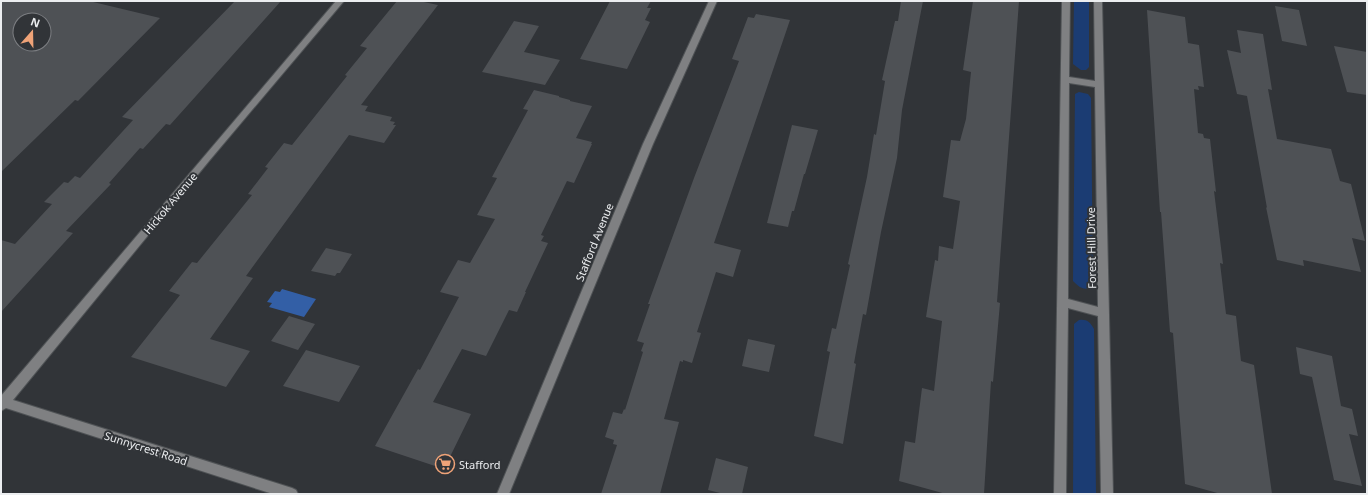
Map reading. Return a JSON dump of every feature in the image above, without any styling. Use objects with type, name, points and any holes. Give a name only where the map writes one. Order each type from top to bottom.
[{"type":"street","name":"Hickok Avenue","points":[[2,403],[340,1]]},
{"type":"street","name":"Stafford Avenue","points":[[503,494],[648,144],[713,1]]},
{"type":"street","points":[[1060,494],[1066,1]]},
{"type":"street","name":"Forest Hill Drive","points":[[1098,1],[1107,494]]},
{"type":"street","points":[[1066,79],[1099,85]]},
{"type":"street","points":[[1062,302],[1104,313]]},
{"type":"street","name":"Sunnycrest Road","points":[[2,403],[292,494]]},
{"type":"shaded area","points":[[1074,1],[1089,1],[1089,67],[1086,70],[1081,70],[1073,64]]},
{"type":"shaded area","points":[[1079,92],[1088,94],[1091,98],[1093,285],[1089,289],[1080,287],[1073,281],[1075,94]]},
{"type":"shaded area","points":[[282,289],[316,299],[304,317],[269,307],[272,303],[267,302],[275,291],[280,292]]},
{"type":"shaded area","points":[[1079,320],[1088,322],[1094,329],[1096,494],[1073,494],[1074,324]]},
{"type":"building","points":[[1,1],[89,1],[160,18],[78,101],[75,100],[1,172]]},
{"type":"building","points":[[235,1],[281,1],[170,125],[166,124],[143,149],[140,148],[109,183],[111,184],[66,231],[73,233],[1,312],[1,240],[15,244],[52,204],[44,202],[64,182],[68,183],[75,176],[80,178],[133,120],[122,117]]},
{"type":"building","points":[[397,1],[419,1],[438,5],[361,105],[368,106],[365,111],[392,117],[390,121],[395,122],[393,125],[396,125],[384,143],[349,135],[246,276],[253,278],[210,339],[250,351],[226,387],[131,357],[180,295],[169,291],[192,262],[197,263],[252,195],[248,194],[268,168],[265,167],[284,143],[292,145],[347,76],[345,75],[367,48],[360,46]]},
{"type":"building","points":[[610,1],[651,1],[647,8],[651,8],[645,20],[650,22],[627,69],[580,59]]},
{"type":"building","points":[[901,1],[923,1],[902,110],[897,158],[881,232],[866,315],[863,314],[854,363],[856,364],[843,444],[814,436],[830,352],[827,351],[832,328],[836,329],[850,265],[848,264],[867,177],[874,134],[876,135],[885,81],[882,80],[895,21],[898,21]]},
{"type":"building","points":[[973,1],[1019,1],[997,302],[1000,303],[993,382],[991,381],[984,494],[946,494],[899,481],[905,441],[915,443],[922,388],[934,391],[942,321],[926,317],[935,260],[938,261],[939,246],[953,249],[960,201],[943,197],[951,140],[960,141],[966,119],[971,72],[963,70]]},
{"type":"building","points":[[1275,6],[1299,10],[1307,46],[1282,41]]},
{"type":"building","points":[[1147,10],[1185,17],[1188,43],[1199,45],[1204,87],[1198,86],[1199,90],[1194,89],[1198,133],[1203,134],[1204,138],[1210,139],[1216,192],[1214,191],[1223,264],[1220,263],[1226,314],[1236,316],[1241,361],[1254,365],[1272,494],[1221,494],[1185,484],[1173,333],[1170,332],[1160,212]]},
{"type":"building","points":[[756,14],[790,20],[714,243],[741,250],[733,277],[716,272],[697,332],[701,333],[692,363],[683,360],[683,362],[680,361],[664,419],[679,422],[660,494],[601,494],[617,445],[613,444],[614,440],[605,437],[613,412],[622,414],[624,409],[625,410],[643,352],[641,351],[644,343],[637,341],[650,304],[648,304],[739,61],[732,59],[748,17],[754,18]]},
{"type":"building","points":[[514,21],[539,26],[524,52],[560,60],[545,85],[482,72]]},
{"type":"building","points":[[1237,30],[1263,34],[1272,90],[1268,89],[1277,139],[1331,149],[1340,181],[1351,184],[1365,241],[1352,238],[1361,272],[1303,260],[1304,266],[1277,260],[1266,207],[1267,208],[1247,96],[1237,94],[1227,50],[1241,53]]},
{"type":"building","points":[[1334,46],[1367,52],[1367,95],[1347,92]]},
{"type":"building","points":[[534,90],[592,106],[576,138],[592,142],[592,144],[574,183],[567,181],[541,235],[544,236],[541,241],[548,243],[517,312],[509,310],[486,356],[462,349],[433,402],[471,414],[444,469],[375,446],[418,369],[420,370],[459,297],[440,292],[458,260],[470,263],[495,219],[477,215],[497,178],[492,177],[528,110],[523,109]]},
{"type":"building","points":[[792,125],[818,130],[788,227],[767,223]]},
{"type":"building","points":[[326,248],[352,254],[340,273],[337,273],[335,276],[311,271]]},
{"type":"building","points":[[289,316],[315,324],[298,350],[271,341]]},
{"type":"building","points":[[748,339],[775,345],[769,372],[742,366]]},
{"type":"building","points":[[1296,347],[1332,356],[1341,406],[1352,409],[1358,436],[1349,434],[1362,486],[1334,480],[1312,377],[1300,374]]},
{"type":"building","points":[[306,350],[360,366],[339,402],[283,386]]},
{"type":"building","points":[[716,458],[748,467],[742,494],[724,494],[708,490]]},
{"type":"place","name":"Stafford","points":[[445,464]]}]
